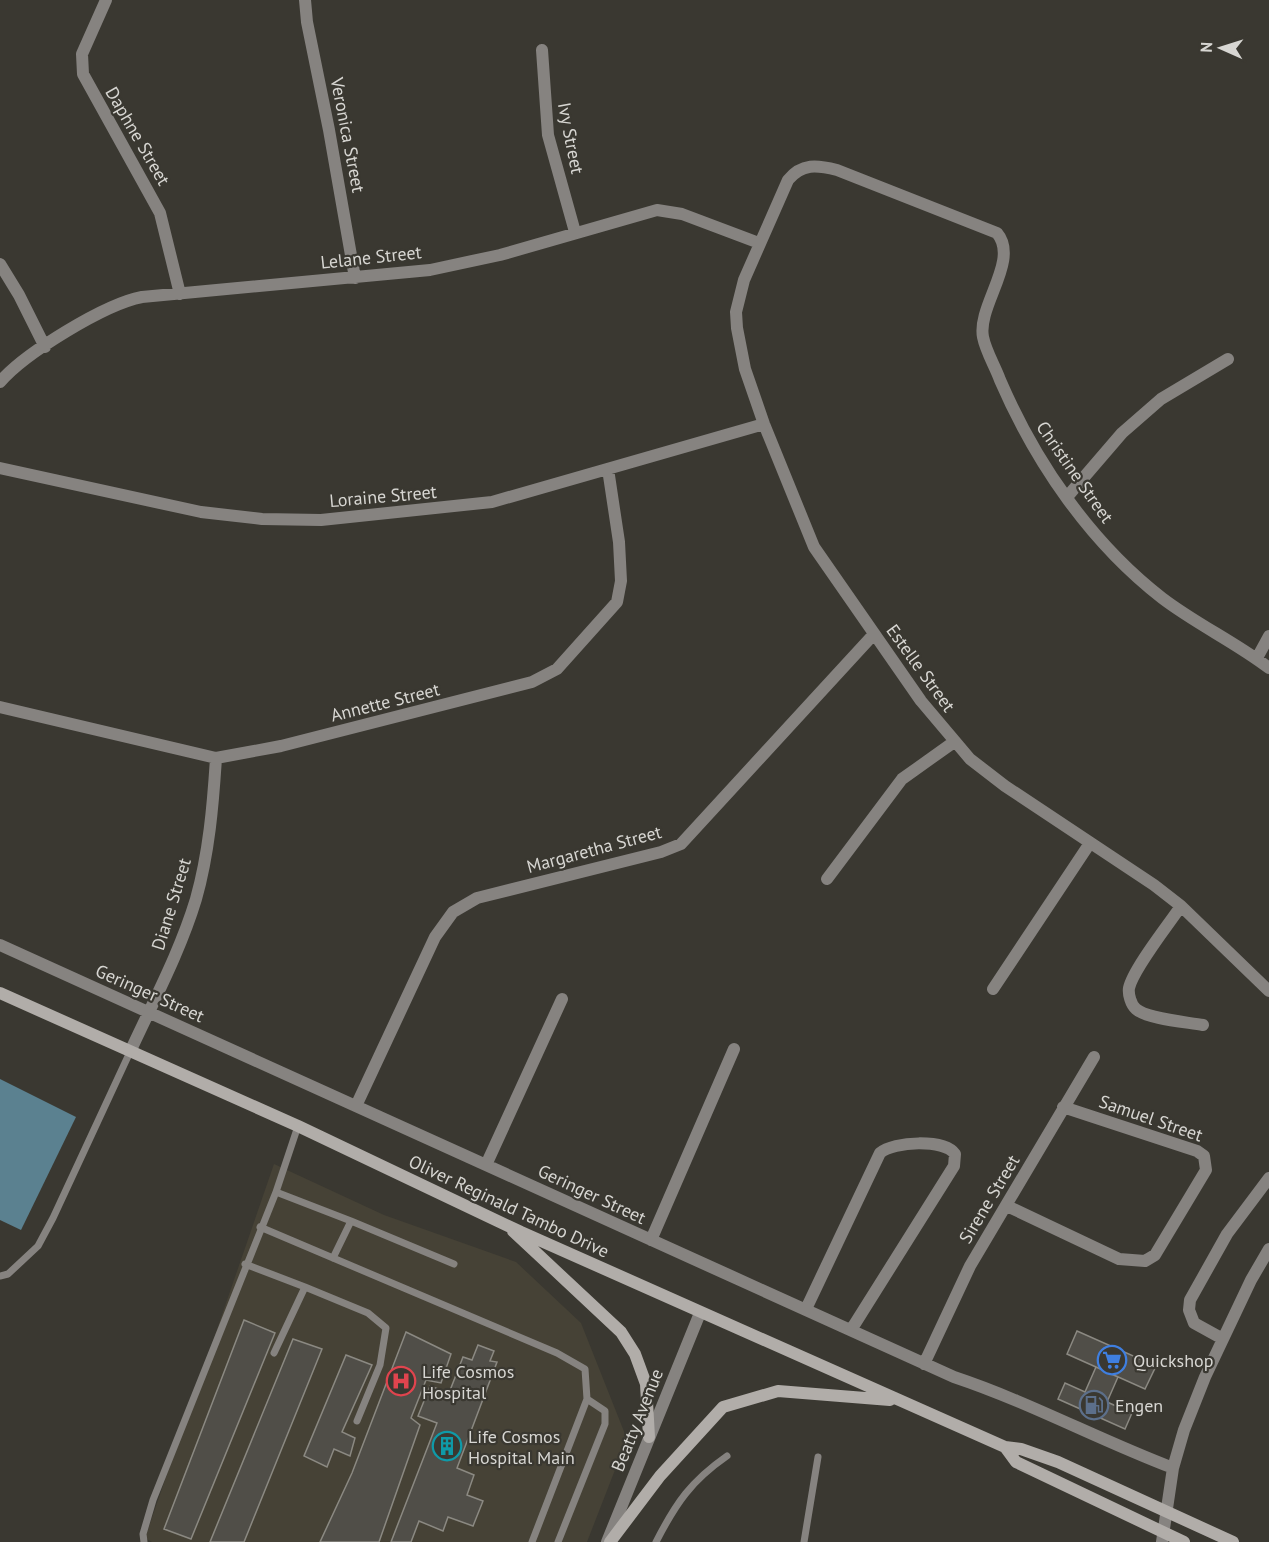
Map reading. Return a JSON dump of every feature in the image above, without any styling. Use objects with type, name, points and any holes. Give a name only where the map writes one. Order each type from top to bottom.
[{"type":"main road","name":"Oliver Reginald Tambo Drive","points":[[0,993],[298,1126],[700,1313],[1005,1447],[1022,1449],[1058,1462],[1233,1542]]},
{"type":"main road","points":[[505,1224],[621,1332],[636,1354],[646,1384],[649,1437]]},
{"type":"main road","points":[[608,1542],[660,1476],[723,1407],[778,1391],[900,1401]]},
{"type":"main road","name":"Oliver Reginald Tambo Drive","points":[[1005,1447],[1016,1462],[1163,1538],[1184,1542]]},
{"type":"street","name":"Daphne Street","points":[[106,0],[82,54],[83,74],[160,213],[180,294]]},
{"type":"street","name":"Veronica Street","points":[[305,0],[307,22],[355,278]]},
{"type":"street","name":"Ivy Street","points":[[542,50],[548,135],[575,232]]},
{"type":"street","name":"Christine Street","points":[[759,243],[788,180],[800,168],[814,166],[837,170],[997,233],[1004,242],[1005,254],[984,322],[983,337],[1021,425],[1067,497],[1102,542],[1132,573],[1164,599],[1269,668]]},
{"type":"street","name":"Lelane Street","points":[[0,382],[45,347],[93,315],[123,301],[355,278],[464,264],[657,210],[682,214],[759,243]]},
{"type":"street","name":"Estelle Street","points":[[759,243],[744,280],[736,312],[745,369],[764,424],[814,547],[921,701],[954,742],[985,772],[1154,885],[1181,906],[1269,991]]},
{"type":"street","points":[[0,264],[45,347]]},
{"type":"street","points":[[1067,497],[1122,433],[1161,399],[1228,359]]},
{"type":"street","name":"Loraine Street","points":[[0,468],[201,512],[291,521],[492,502],[764,424]]},
{"type":"street","name":"Annette Street","points":[[0,707],[216,758],[281,746],[461,702],[532,682],[557,669],[611,610],[620,592],[619,542],[608,469]]},
{"type":"street","name":"Margaretha Street","points":[[356,1106],[435,937],[453,912],[477,898],[661,852],[681,844],[874,634]]},
{"type":"street","points":[[1257,658],[1269,636]]},
{"type":"street","points":[[827,879],[902,779],[954,742]]},
{"type":"street","name":"Diane Street","points":[[130,1052],[172,962],[196,898],[211,815],[216,758]]},
{"type":"street","points":[[993,988],[1090,843]]},
{"type":"street","points":[[1181,906],[1137,972],[1129,988],[1130,1000],[1135,1009],[1146,1014],[1203,1025]]},
{"type":"street","name":"Geringer Street","points":[[0,945],[924,1364],[998,1392],[1077,1430],[1173,1468]]},
{"type":"street","points":[[486,1165],[562,999]]},
{"type":"street","points":[[651,1240],[734,1049]]},
{"type":"street","name":"Sirene Street","points":[[924,1364],[970,1266],[1094,1057]]},
{"type":"street","name":"Samuel Street","points":[[1007,1206],[1119,1259],[1145,1261],[1155,1256],[1206,1170],[1204,1156],[1197,1151],[1063,1107]]},
{"type":"street","points":[[806,1310],[880,1153],[900,1145],[934,1144],[949,1147],[955,1154],[954,1166],[851,1330]]},
{"type":"street","points":[[1223,1339],[1194,1323],[1189,1310],[1190,1300],[1227,1234],[1269,1178]]},
{"type":"street","points":[[1163,1538],[1173,1468],[1184,1430],[1223,1339],[1268,1251]]},
{"type":"street","name":"Beatty Avenue","points":[[608,1542],[700,1313]]},
{"type":"lane","points":[[0,1276],[8,1274],[18,1265],[41,1239],[130,1052]]},
{"type":"lane","points":[[144,1542],[143,1533],[153,1500],[245,1264],[276,1192],[298,1126]]},
{"type":"lane","points":[[276,1192],[454,1264]]},
{"type":"lane","points":[[333,1258],[351,1221]]},
{"type":"lane","points":[[260,1227],[580,1364],[588,1376],[587,1399],[532,1542]]},
{"type":"lane","points":[[245,1264],[368,1314],[386,1328],[380,1365],[357,1421]]},
{"type":"lane","points":[[274,1353],[305,1287]]},
{"type":"lane","points":[[558,1542],[605,1424],[605,1411],[587,1399]]},
{"type":"lane","points":[[656,1542],[677,1502],[689,1487],[728,1456]]},
{"type":"lane","points":[[804,1542],[818,1457]]},
{"type":"shaded area","name":"Life Cosmos Hospital","points":[[274,1164],[384,1215],[516,1262],[581,1323],[627,1439],[587,1542],[152,1542],[145,1538]]},
{"type":"water","points":[[0,1079],[76,1117],[21,1230],[0,1220]]},
{"type":"building","points":[[244,1320],[275,1333],[191,1539],[164,1529]]},
{"type":"building","points":[[1077,1331],[1156,1366],[1145,1389],[1067,1354]]},
{"type":"building","points":[[406,1332],[451,1354],[441,1383],[426,1380],[411,1418],[420,1425],[379,1542],[320,1542],[352,1473]]},
{"type":"building","points":[[293,1339],[322,1349],[244,1542],[210,1542]]},
{"type":"building","name":"Life Cosmos Hospital Main","points":[[478,1345],[494,1351],[490,1361],[497,1362],[457,1468],[474,1475],[467,1495],[483,1501],[473,1526],[448,1517],[443,1531],[419,1521],[411,1542],[391,1542],[437,1423],[418,1416],[430,1386],[449,1393],[463,1357],[472,1360]]},
{"type":"building","points":[[346,1355],[372,1365],[342,1432],[355,1438],[350,1456],[334,1449],[327,1467],[304,1456]]},
{"type":"building","points":[[1096,1367],[1118,1377],[1107,1402],[1132,1413],[1125,1429],[1058,1399],[1065,1383],[1085,1392]]},
{"type":"place","name":"Quickshop","points":[[1112,1360]]},
{"type":"place","name":"Life Cosmos Hospital","points":[[401,1381]]},
{"type":"place","name":"Engen","points":[[1094,1405]]},
{"type":"place","name":"Life Cosmos Hospital Main","points":[[447,1446]]}]
